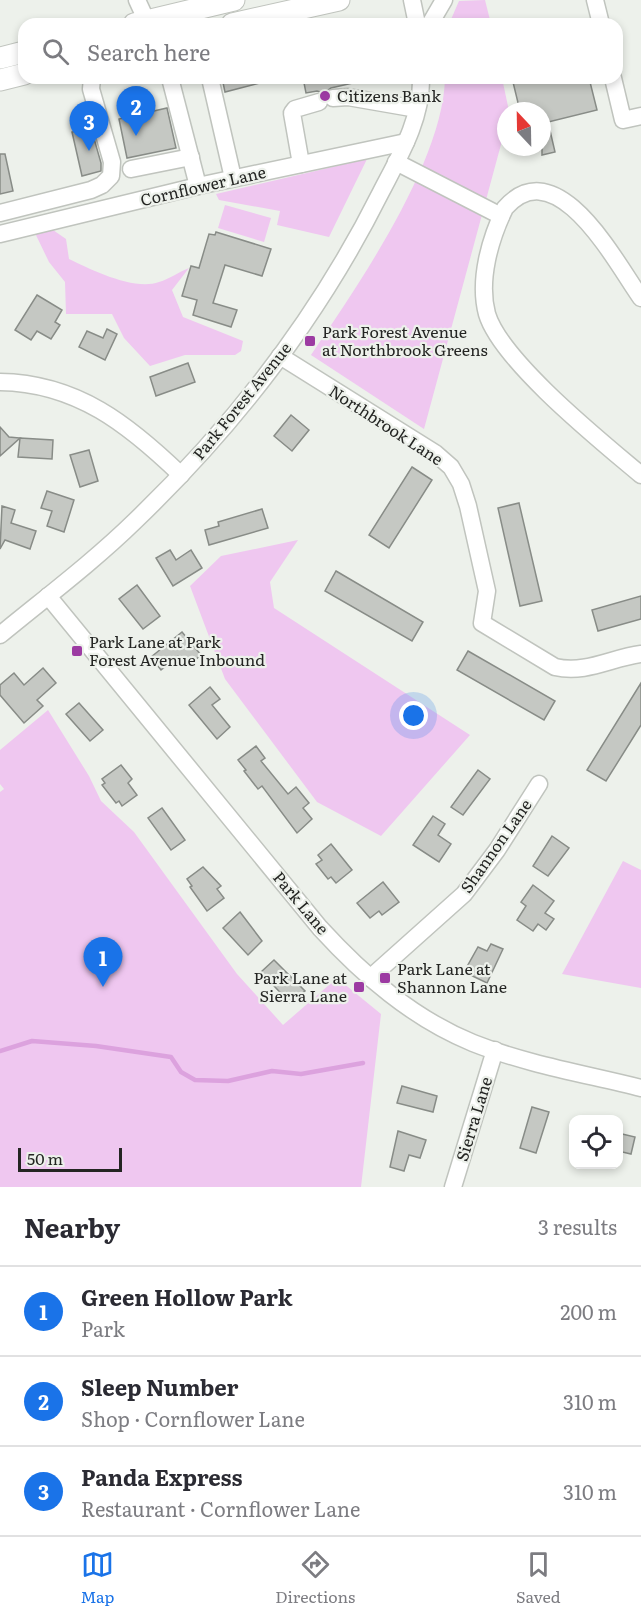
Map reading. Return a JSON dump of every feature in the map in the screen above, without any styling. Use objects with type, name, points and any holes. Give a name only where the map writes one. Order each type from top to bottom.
[{"type":"main road","points":[[162,18],[234,0]]},
{"type":"main road","points":[[259,18],[339,0]]},
{"type":"main road","points":[[0,58],[18,53]]},
{"type":"main road","points":[[0,80],[18,76]]},
{"type":"street","points":[[136,0],[141,18]]},
{"type":"street","points":[[412,0],[416,18]]},
{"type":"street","points":[[434,18],[444,0]]},
{"type":"street","points":[[595,0],[600,18]]},
{"type":"street","points":[[171,84],[198,186]]},
{"type":"street","points":[[211,84],[232,178]]},
{"type":"street","name":"Park Forest Avenue","points":[[0,636],[134,522],[181,475],[226,426],[280,356],[318,303],[355,243],[406,141],[417,109],[420,84]]},
{"type":"street","points":[[614,84],[623,120],[641,116]]},
{"type":"street","points":[[0,213],[91,190],[102,185],[111,176],[112,162],[90,86]]},
{"type":"street","points":[[301,164],[292,113],[295,109],[326,100],[348,97],[417,109]]},
{"type":"street","name":"Cornflower Lane","points":[[0,234],[232,178],[406,141]]},
{"type":"street","points":[[131,170],[191,157]]},
{"type":"street","points":[[396,162],[501,216]]},
{"type":"street","points":[[641,298],[592,228],[559,196],[536,192],[519,196],[511,202],[501,216],[483,280],[487,313],[491,325],[529,373],[586,428],[641,475]]},
{"type":"street","name":"Northbrook Lane","points":[[280,356],[435,453],[451,467],[461,484],[468,506],[487,591],[482,623],[555,667],[567,670],[584,669],[641,654]]},
{"type":"street","points":[[0,382],[46,389],[76,397],[105,411],[141,436],[181,475]]},
{"type":"street","name":"Park Lane","points":[[48,596],[320,928],[370,978],[401,1003],[441,1028],[495,1050],[641,1088]]},
{"type":"street","name":"Shannon Lane","points":[[370,978],[464,894],[497,850],[539,784]]},
{"type":"street","name":"Sierra Lane","points":[[453,1187],[495,1050]]},
{"type":"shaded area","points":[[485,0],[490,18],[452,18],[459,1]]},
{"type":"shaded area","points":[[444,84],[503,84],[507,102],[497,102],[498,156],[424,429],[311,355],[374,259],[414,185],[430,147],[441,111]]},
{"type":"shaded area","points":[[367,159],[329,237],[277,225],[280,211],[219,200],[216,194]]},
{"type":"shaded area","points":[[225,205],[271,218],[264,242],[218,228]]},
{"type":"shaded area","points":[[53,230],[66,239],[69,259],[126,282],[149,284],[159,282],[189,268],[172,290],[183,317],[243,341],[241,351],[235,355],[185,355],[150,366],[124,338],[112,314],[66,314],[65,282],[49,262],[34,231]]},
{"type":"shaded area","points":[[298,540],[270,582],[274,608],[470,735],[381,836],[317,802],[225,679],[190,586],[221,556]]},
{"type":"shaded area","points":[[48,710],[89,776],[101,801],[134,832],[237,974],[283,1025],[337,978],[381,1014],[361,1187],[0,1187],[0,792],[4,789],[0,784],[0,750]]},
{"type":"shaded area","points":[[623,861],[641,870],[641,988],[562,974]]},
{"type":"building","points":[[223,84],[256,84],[225,92]]},
{"type":"building","points":[[304,84],[349,84],[331,88],[324,93],[317,91],[306,93]]},
{"type":"building","points":[[513,84],[590,84],[597,110],[551,121],[551,102],[518,102]]},
{"type":"building","points":[[167,108],[176,148],[127,158],[119,119]]},
{"type":"building","points":[[91,128],[101,163],[101,171],[82,176],[72,132]]},
{"type":"building","points":[[551,135],[555,152],[551,153]]},
{"type":"building","points":[[0,154],[5,154],[13,191],[0,194]]},
{"type":"building","points":[[216,232],[271,249],[262,276],[225,265],[213,303],[237,310],[231,327],[193,315],[197,300],[182,296],[191,266],[199,268],[209,234],[215,235]]},
{"type":"building","points":[[37,295],[62,310],[55,322],[60,325],[51,339],[37,331],[31,340],[15,330]]},
{"type":"building","points":[[107,329],[117,334],[105,360],[79,347],[87,331],[103,338]]},
{"type":"building","points":[[188,363],[195,382],[156,396],[150,377]]},
{"type":"building","points":[[291,415],[309,430],[292,451],[274,436]]},
{"type":"building","points":[[0,427],[9,437],[20,438],[0,456]]},
{"type":"building","points":[[20,438],[53,440],[52,459],[18,457]]},
{"type":"building","points":[[89,450],[98,481],[80,487],[70,455]]},
{"type":"building","points":[[412,467],[432,480],[389,548],[369,535]]},
{"type":"building","points":[[47,491],[74,500],[64,532],[47,526],[52,511],[41,508]]},
{"type":"building","points":[[519,503],[542,601],[520,606],[498,508]]},
{"type":"building","points":[[2,506],[15,510],[11,523],[36,531],[30,549],[5,540],[0,549]]},
{"type":"building","points":[[262,509],[268,528],[209,545],[205,530],[219,526],[218,522]]},
{"type":"building","points":[[170,550],[176,560],[191,550],[202,568],[173,586],[156,558]]},
{"type":"building","points":[[336,571],[423,622],[412,641],[325,591]]},
{"type":"building","points":[[137,585],[160,616],[143,629],[119,599]]},
{"type":"building","points":[[641,596],[641,619],[598,631],[592,610]]},
{"type":"building","points":[[182,632],[201,655],[187,667],[178,656],[161,670],[151,657]]},
{"type":"building","points":[[468,651],[555,701],[544,720],[457,670]]},
{"type":"building","points":[[43,668],[56,683],[37,700],[43,706],[24,723],[0,695],[0,685],[14,673],[24,685]]},
{"type":"building","points":[[641,683],[641,725],[606,781],[587,770]]},
{"type":"building","points":[[210,687],[220,699],[212,705],[230,727],[217,739],[189,705]]},
{"type":"building","points":[[79,703],[103,730],[90,741],[66,714]]},
{"type":"building","points":[[256,746],[265,758],[261,761],[288,794],[296,787],[309,803],[303,808],[312,819],[297,833],[262,786],[258,789],[238,760]]},
{"type":"building","points":[[121,765],[132,779],[128,783],[137,795],[122,806],[119,801],[116,803],[102,785],[105,783],[102,779]]},
{"type":"building","points":[[478,770],[490,779],[463,815],[451,807]]},
{"type":"building","points":[[162,808],[185,840],[171,850],[148,818]]},
{"type":"building","points":[[433,816],[445,824],[438,835],[451,844],[439,862],[413,845]]},
{"type":"building","points":[[552,836],[569,848],[548,876],[533,866]]},
{"type":"building","points":[[331,844],[352,870],[336,883],[331,877],[328,879],[316,864],[322,860],[318,855]]},
{"type":"building","points":[[203,867],[221,886],[217,889],[224,898],[207,911],[187,879]]},
{"type":"building","points":[[383,882],[399,902],[382,915],[379,911],[370,918],[357,903]]},
{"type":"building","points":[[533,885],[554,901],[545,913],[554,919],[546,930],[538,924],[533,931],[517,920],[526,906],[521,902]]},
{"type":"building","points":[[240,912],[262,941],[248,955],[223,928]]},
{"type":"building","points":[[491,944],[503,949],[487,983],[464,972],[478,947],[487,951]]},
{"type":"building","points":[[274,960],[305,991],[290,1003],[261,972]]},
{"type":"building","points":[[402,1086],[437,1096],[433,1112],[397,1103]]},
{"type":"building","points":[[532,1107],[549,1112],[536,1153],[520,1148]]},
{"type":"building","points":[[398,1131],[426,1140],[420,1158],[409,1155],[404,1171],[390,1167]]},
{"type":"building","points":[[623,1134],[635,1137],[631,1154],[623,1152]]},
{"type":"waterway","points":[[0,1051],[32,1041],[96,1046],[171,1057],[181,1072],[195,1080],[228,1081],[272,1071],[301,1074],[363,1063]]},
{"type":"place","name":"Citizens Bank","points":[[325,96]]},
{"type":"place","name":"Sleep Number","points":[[136,136]]},
{"type":"place","name":"Panda Express","points":[[89,151]]},
{"type":"place","name":"Park Forest Avenue at Northbrook Greens","points":[[310,341]]},
{"type":"place","name":"Park Lane at Park Forest Avenue Inbound","points":[[77,651]]},
{"type":"place","name":"Park Lane at Shannon Lane","points":[[385,978]]},
{"type":"place","name":"Green Hollow Park","points":[[103,987]]},
{"type":"place","name":"Park Lane at Sierra Lane","points":[[359,987]]}]
